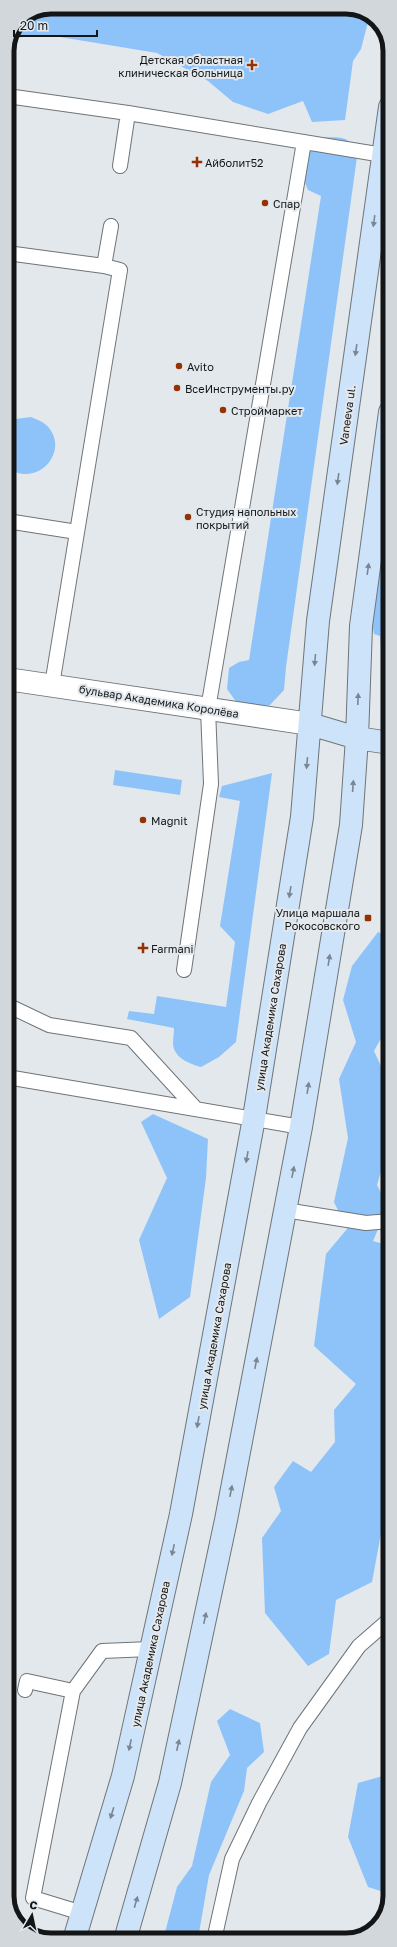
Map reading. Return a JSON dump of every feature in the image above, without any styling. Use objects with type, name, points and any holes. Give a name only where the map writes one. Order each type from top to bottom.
[{"type":"main road","name":"Vaneeva ul.","points":[[310,724],[318,621],[383,155]]},
{"type":"main road","points":[[127,1933],[171,1776],[226,1520],[301,1127],[351,825],[357,738],[361,626],[383,464]]},
{"type":"main road","points":[[310,724],[357,738],[383,742]]},
{"type":"main road","name":"улица Академика Сахарова","points":[[76,1933],[123,1776],[181,1514],[254,1118],[302,817],[310,724]]},
{"type":"street","name":"бульвар Академика Королёва","points":[[14,680],[310,724]]},
{"type":"lane","points":[[14,97],[128,113],[383,155]]},
{"type":"lane","points":[[120,166],[128,113]]},
{"type":"lane","points":[[184,970],[211,784],[208,709],[304,142]]},
{"type":"lane","points":[[104,266],[111,226]]},
{"type":"lane","points":[[14,254],[104,266],[120,270],[52,685]]},
{"type":"lane","points":[[14,522],[77,532]]},
{"type":"lane","points":[[14,1008],[49,1025],[131,1038],[196,1108]]},
{"type":"lane","points":[[14,1078],[301,1127]]},
{"type":"lane","points":[[285,1210],[366,1223],[383,1222]]},
{"type":"lane","points":[[216,1933],[232,1859],[297,1735],[359,1646],[383,1625]]},
{"type":"lane","points":[[82,1913],[33,1898],[73,1691],[102,1651],[151,1649]]},
{"type":"lane","points":[[25,1690],[27,1681],[73,1691]]},
{"type":"shaded area","name":"Детская областная клиническая больница","points":[[51,14],[349,14],[356,15],[368,21],[361,49],[353,61],[345,120],[312,122],[303,101],[268,114],[233,102],[208,81],[157,53],[48,35],[17,38],[20,30],[30,20]]},
{"type":"shaded area","points":[[319,137],[339,137],[348,140],[357,157],[284,690],[270,705],[253,708],[237,703],[227,689],[229,668],[239,662],[249,660],[321,196],[308,190],[303,178],[308,147]]},
{"type":"shaded area","points":[[31,417],[44,423],[53,434],[55,444],[53,454],[48,464],[40,470],[30,474],[19,473],[14,470],[14,420]]},
{"type":"shaded area","points":[[383,510],[383,661],[380,636],[374,634],[369,609],[380,571],[375,552]]},
{"type":"shaded area","points":[[115,770],[182,780],[180,795],[113,785]]},
{"type":"shaded area","points":[[272,773],[236,1042],[219,1057],[201,1067],[183,1060],[176,1053],[173,1044],[174,1028],[127,1019],[129,1011],[154,1014],[157,996],[226,1007],[235,942],[220,926],[240,801],[219,797],[222,786]]},
{"type":"shaded area","points":[[378,932],[383,934],[383,1034],[374,1051],[383,1070],[383,1164],[377,1185],[383,1196],[383,1218],[373,1241],[383,1244],[383,1527],[372,1582],[336,1600],[329,1654],[308,1666],[265,1613],[262,1538],[281,1511],[274,1487],[293,1461],[311,1472],[335,1442],[334,1410],[356,1384],[314,1346],[326,1254],[347,1229],[334,1202],[348,1138],[339,1079],[356,1042],[343,1000],[352,966]]},
{"type":"shaded area","points":[[153,1114],[208,1139],[206,1178],[190,1297],[159,1319],[139,1240],[167,1178],[141,1122]]},
{"type":"shaded area","points":[[230,1709],[260,1723],[264,1752],[247,1768],[244,1791],[209,1875],[199,1933],[165,1933],[177,1887],[192,1866],[211,1782],[230,1755],[217,1721]]},
{"type":"shaded area","points":[[383,1776],[383,1892],[368,1887],[348,1837],[358,1783]]},
{"type":"place","name":"Детская областная клиническая больница","points":[[252,65]]},
{"type":"place","name":"Айболит52","points":[[197,162]]},
{"type":"place","name":"Спар","points":[[265,203]]},
{"type":"place","name":"Avito","points":[[179,366]]},
{"type":"place","name":"ВсеИнструменты.ру","points":[[177,388]]},
{"type":"place","name":"Строймаркет","points":[[223,410]]},
{"type":"place","name":"Студия напольных покрытий","points":[[188,517]]},
{"type":"place","name":"Magnit","points":[[143,820]]},
{"type":"place","name":"Улица маршала Рокосовского","points":[[368,918]]},
{"type":"place","name":"Farmani","points":[[143,948]]}]
